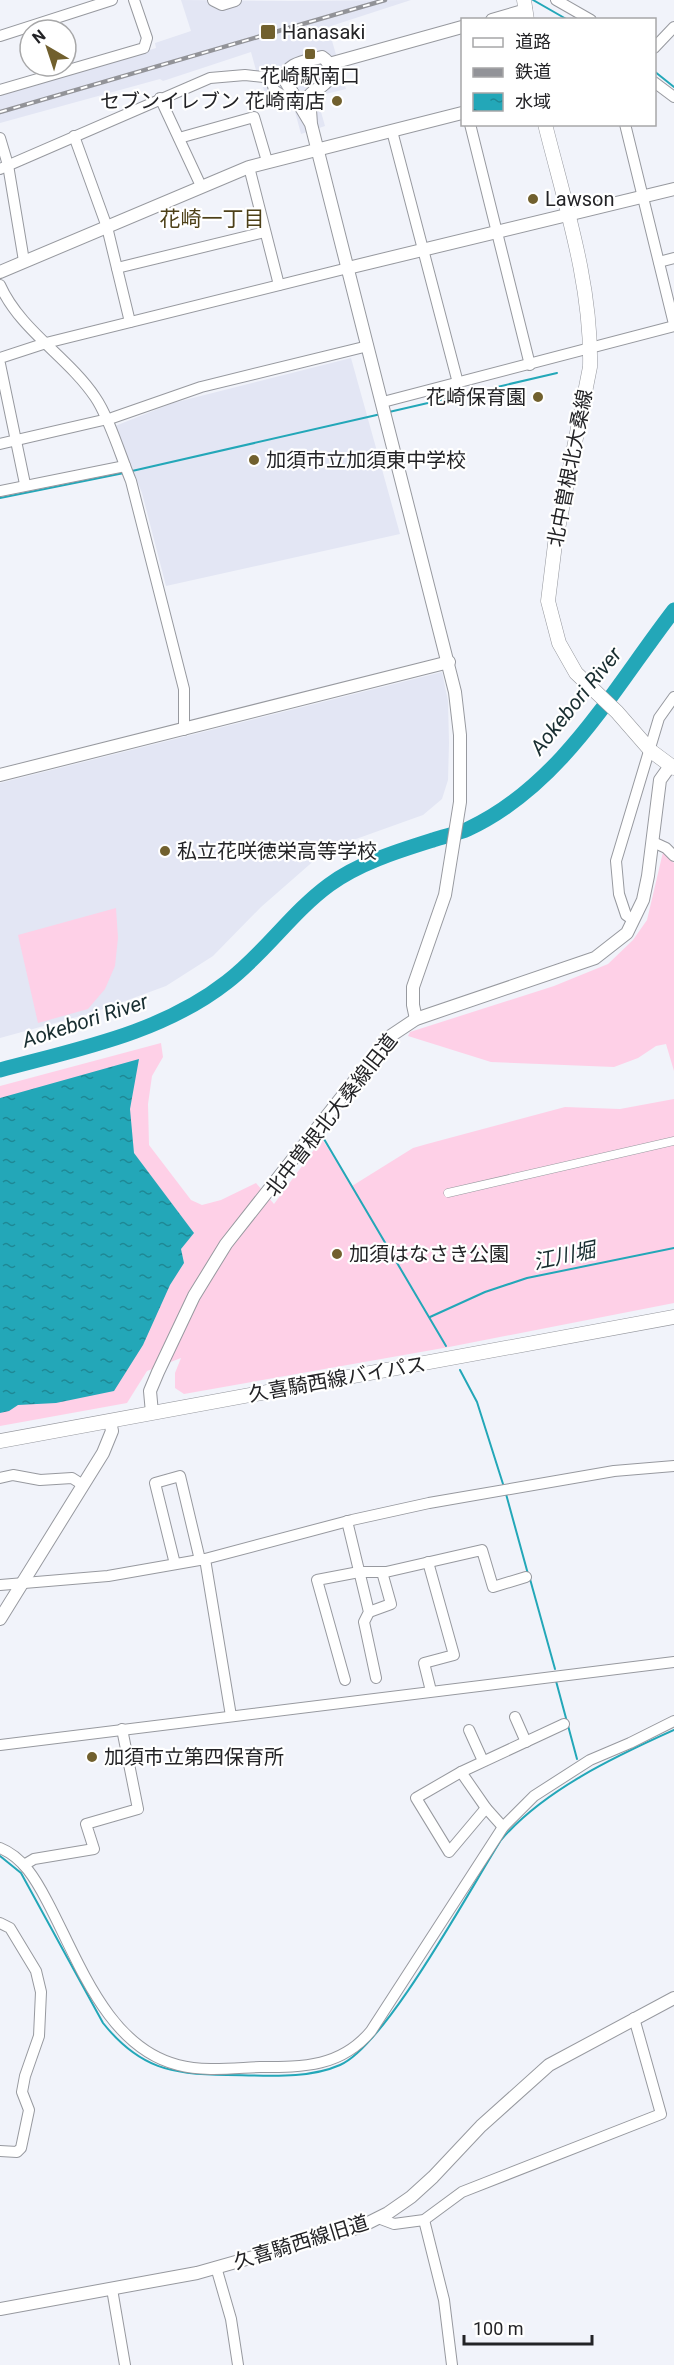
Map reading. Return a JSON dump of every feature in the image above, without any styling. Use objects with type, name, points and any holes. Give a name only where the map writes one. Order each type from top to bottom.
[{"type":"main road","name":"北中曽根北大桑線","points":[[545,126],[586,292],[591,349],[590,367],[555,544],[548,601],[564,655],[576,673],[617,712],[651,751],[672,767]]},
{"type":"main road","name":"久喜騎西線バイパス","points":[[0,1441],[674,1317]]},
{"type":"street","points":[[0,36],[112,0]]},
{"type":"street","points":[[0,90],[144,48],[147,38],[134,0]]},
{"type":"street","points":[[214,0],[222,4],[235,0]]},
{"type":"street","points":[[556,0],[588,18]]},
{"type":"street","points":[[498,18],[525,8]]},
{"type":"street","points":[[328,64],[461,27]]},
{"type":"street","points":[[656,46],[674,27]]},
{"type":"street","points":[[4,167],[210,78],[245,75],[273,78],[287,69],[322,57],[328,64],[328,81],[309,96],[311,124],[449,662],[460,735],[459,802],[454,848],[438,922],[413,987],[412,996],[416,1019]]},
{"type":"street","points":[[287,69],[286,82],[311,124]]},
{"type":"street","points":[[273,78],[272,87],[276,93],[284,96],[293,94]]},
{"type":"street","points":[[656,84],[674,97]]},
{"type":"street","points":[[160,98],[201,186]]},
{"type":"street","points":[[0,272],[249,167],[461,113]]},
{"type":"street","points":[[179,138],[254,117],[267,161]]},
{"type":"street","points":[[470,126],[530,365]]},
{"type":"street","points":[[383,402],[591,349],[674,325],[624,126]]},
{"type":"street","points":[[392,131],[421,250],[458,383]]},
{"type":"street","points":[[74,136],[107,227],[130,322]]},
{"type":"street","points":[[0,138],[24,261]]},
{"type":"street","points":[[249,167],[279,285]]},
{"type":"street","points":[[0,358],[130,322],[674,189]]},
{"type":"street","points":[[117,268],[265,232]]},
{"type":"street","points":[[659,262],[674,258]]},
{"type":"street","points":[[0,285],[5,296],[95,397],[125,466],[131,481],[183,689],[184,730]]},
{"type":"street","points":[[0,444],[105,420],[201,387],[368,346]]},
{"type":"street","points":[[0,364],[25,484]]},
{"type":"street","points":[[0,491],[25,484],[125,466]]},
{"type":"street","points":[[0,775],[449,662]]},
{"type":"street","points":[[633,920],[626,915],[619,894],[616,861],[651,751],[659,718],[674,697]]},
{"type":"street","name":"北中曽根北大桑線旧道","points":[[152,1413],[150,1391],[158,1372],[194,1296],[226,1244],[389,1037],[416,1019],[596,958],[627,933],[643,900],[660,780],[672,767]]},
{"type":"street","points":[[653,842],[666,848],[674,856]]},
{"type":"street","points":[[448,1193],[674,1141]]},
{"type":"street","points":[[0,1619],[109,1441],[112,1431],[110,1421]]},
{"type":"street","points":[[0,1585],[108,1576],[202,1559],[347,1521],[563,1479],[674,1466]]},
{"type":"street","points":[[0,1478],[13,1475],[40,1480],[72,1478],[83,1485]]},
{"type":"street","points":[[175,1564],[155,1483],[180,1476],[202,1559],[231,1716]]},
{"type":"street","points":[[347,1521],[369,1612],[364,1622],[376,1678]]},
{"type":"street","points":[[345,1680],[316,1580],[359,1572],[382,1572],[482,1550],[493,1587],[526,1577]]},
{"type":"street","points":[[428,1562],[454,1655],[424,1663],[431,1691]]},
{"type":"street","points":[[369,1612],[391,1604],[382,1572]]},
{"type":"street","points":[[0,1745],[674,1662]]},
{"type":"street","points":[[515,1717],[526,1742]]},
{"type":"street","points":[[0,1848],[10,1852],[24,1865],[41,1890],[97,1995],[118,2029],[132,2043],[160,2060],[181,2066],[315,2066],[348,2052],[371,2031],[503,1827],[534,1796],[590,1760],[674,1721]]},
{"type":"street","points":[[486,1809],[449,1852],[416,1798],[483,1761],[564,1724]]},
{"type":"street","points":[[24,1865],[34,1859],[94,1849],[86,1824],[138,1809],[122,1729]]},
{"type":"street","points":[[469,1730],[483,1761]]},
{"type":"street","points":[[461,1772],[486,1809],[503,1827]]},
{"type":"street","points":[[0,1923],[10,1928],[36,1971],[41,1992],[39,2036],[22,2092],[28,2110],[21,2148],[17,2152],[0,2151]]},
{"type":"street","name":"久喜騎西線旧道","points":[[0,2309],[216,2267],[349,2232],[405,2201],[433,2177],[481,2126],[532,2078],[575,2049],[674,1998]]},
{"type":"street","points":[[378,2218],[394,2224],[424,2220],[462,2192],[661,2114],[634,2018]]},
{"type":"street","points":[[424,2220],[444,2300],[452,2365]]},
{"type":"street","points":[[216,2267],[231,2319],[238,2365]]},
{"type":"street","points":[[112,2289],[126,2365]]},
{"type":"shaded area","points":[[181,0],[411,0],[328,27],[346,89],[322,95],[318,101],[325,126],[301,134],[294,108],[287,104],[268,109],[262,82],[259,81],[251,52],[163,81],[160,79],[0,123],[0,96],[58,78],[78,78],[78,72],[156,48],[155,43],[191,31]]},
{"type":"shaded area","name":"加須市立加須東中学校","points":[[351,358],[400,534],[166,586],[142,493],[115,426],[173,403]]},
{"type":"shaded area","name":"私立花咲徳栄高等学校","points":[[442,672],[448,701],[448,780],[442,799],[423,815],[342,844],[317,858],[261,907],[213,956],[166,986],[95,1012],[0,1038],[0,783]]},
{"type":"shaded area","points":[[663,852],[674,863],[674,1071],[666,1044],[656,1046],[638,1058],[614,1067],[491,1062],[408,1036],[410,1032],[554,986],[608,964],[633,940],[647,920]]},
{"type":"shaded area","points":[[116,908],[118,938],[115,966],[105,989],[88,1009],[38,1023],[18,935]]},
{"type":"shaded area","name":"加須はなさき公園","points":[[161,1043],[163,1057],[152,1076],[148,1104],[149,1145],[191,1200],[202,1205],[221,1200],[256,1183],[274,1204],[322,1139],[352,1186],[413,1148],[427,1144],[565,1107],[620,1109],[674,1099],[674,1303],[449,1347],[184,1394],[175,1388],[175,1373],[181,1358],[147,1371],[127,1403],[0,1426],[0,1086]]},
{"type":"water","points":[[139,1059],[130,1109],[134,1153],[194,1233],[181,1249],[184,1263],[170,1285],[143,1345],[114,1391],[56,1403],[18,1405],[9,1411],[0,1413],[0,1098]]},
{"type":"waterway","points":[[533,0],[564,18]]},
{"type":"waterway","points":[[656,73],[674,87]]},
{"type":"waterway","points":[[389,412],[557,373]]},
{"type":"waterway","points":[[132,471],[381,414]]},
{"type":"waterway","points":[[0,498],[124,473]]},
{"type":"waterway","name":"Aokebori River","points":[[0,1070],[89,1046],[147,1027],[202,1000],[241,971],[302,908],[341,877],[379,858],[468,829],[501,810],[531,787],[583,733],[674,610]]},
{"type":"waterway","points":[[324,1139],[446,1346]]},
{"type":"waterway","name":"江川堀","points":[[430,1317],[485,1292],[527,1278],[674,1248]]},
{"type":"waterway","points":[[460,1370],[477,1402],[503,1484]]},
{"type":"waterway","points":[[506,1494],[528,1574]]},
{"type":"waterway","points":[[530,1579],[555,1669]]},
{"type":"waterway","points":[[556,1681],[577,1759]]},
{"type":"waterway","points":[[0,1856],[21,1873],[103,2023],[130,2050],[158,2066],[189,2073],[270,2076],[313,2073],[340,2065],[359,2052],[380,2028],[426,1963],[501,1840],[518,1822],[581,1776],[674,1730]]},
{"type":"railway","points":[[0,112],[385,0]]},
{"type":"place","name":"Hanasaki","points":[[268,32]]},
{"type":"place","name":"花崎駅南口","points":[[310,54]]},
{"type":"place","name":"セブンイレブン 花崎南店","points":[[337,101]]},
{"type":"place","name":"Lawson","points":[[533,199]]},
{"type":"place","name":"花崎保育園","points":[[538,397]]},
{"type":"place","name":"加須市立加須東中学校","points":[[254,460]]},
{"type":"place","name":"私立花咲徳栄高等学校","points":[[165,851]]},
{"type":"place","name":"加須はなさき公園","points":[[337,1254]]},
{"type":"place","name":"加須市立第四保育所","points":[[92,1757]]},
{"type":"district","name":"花崎一丁目","points":[[212,219]]}]
